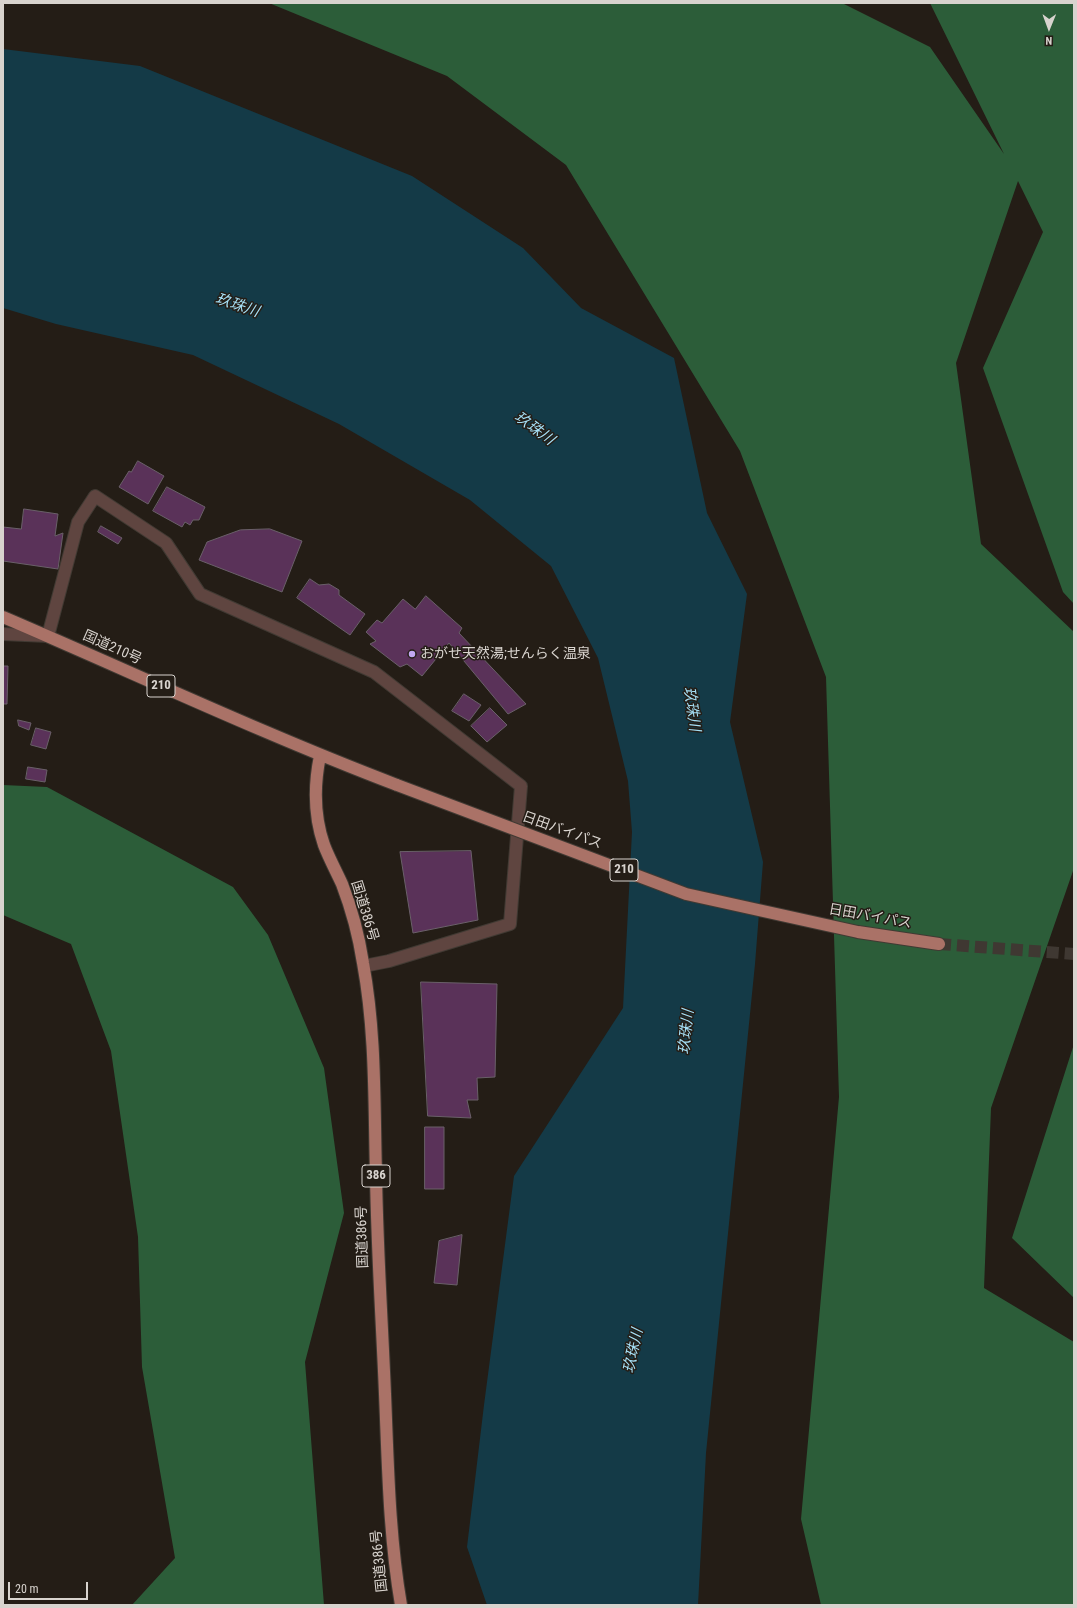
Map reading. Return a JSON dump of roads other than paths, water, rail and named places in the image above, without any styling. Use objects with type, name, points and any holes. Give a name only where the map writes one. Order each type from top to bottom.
[{"type":"highway","name":"国道210号","points":[[3,617],[320,756]]},
{"type":"highway","name":"国道386号","points":[[320,756],[316,777],[316,812],[324,845],[342,885],[358,936],[364,966],[372,1029],[376,1193],[389,1505],[395,1571],[401,1605]]},
{"type":"highway","name":"日田バイパス","points":[[320,756],[686,894],[858,932],[940,944]]},
{"type":"street","points":[[3,634],[48,636],[78,522],[95,496],[166,543],[200,594],[374,672],[521,786],[510,924],[389,961],[364,966]]},
{"type":"water","name":"玖珠川","points":[[3,49],[140,66],[412,176],[523,248],[581,308],[674,358],[707,513],[747,594],[730,722],[763,862],[755,964],[706,1453],[698,1605],[487,1605],[467,1547],[514,1176],[623,1008],[632,832],[628,781],[598,658],[551,566],[470,500],[339,424],[193,355],[56,324],[3,308]]},
{"type":"tunnel","points":[[939,944],[1074,954]]},
{"type":"place","name":"おがせ天然湯;せんらく温泉","points":[[412,654]]}]
